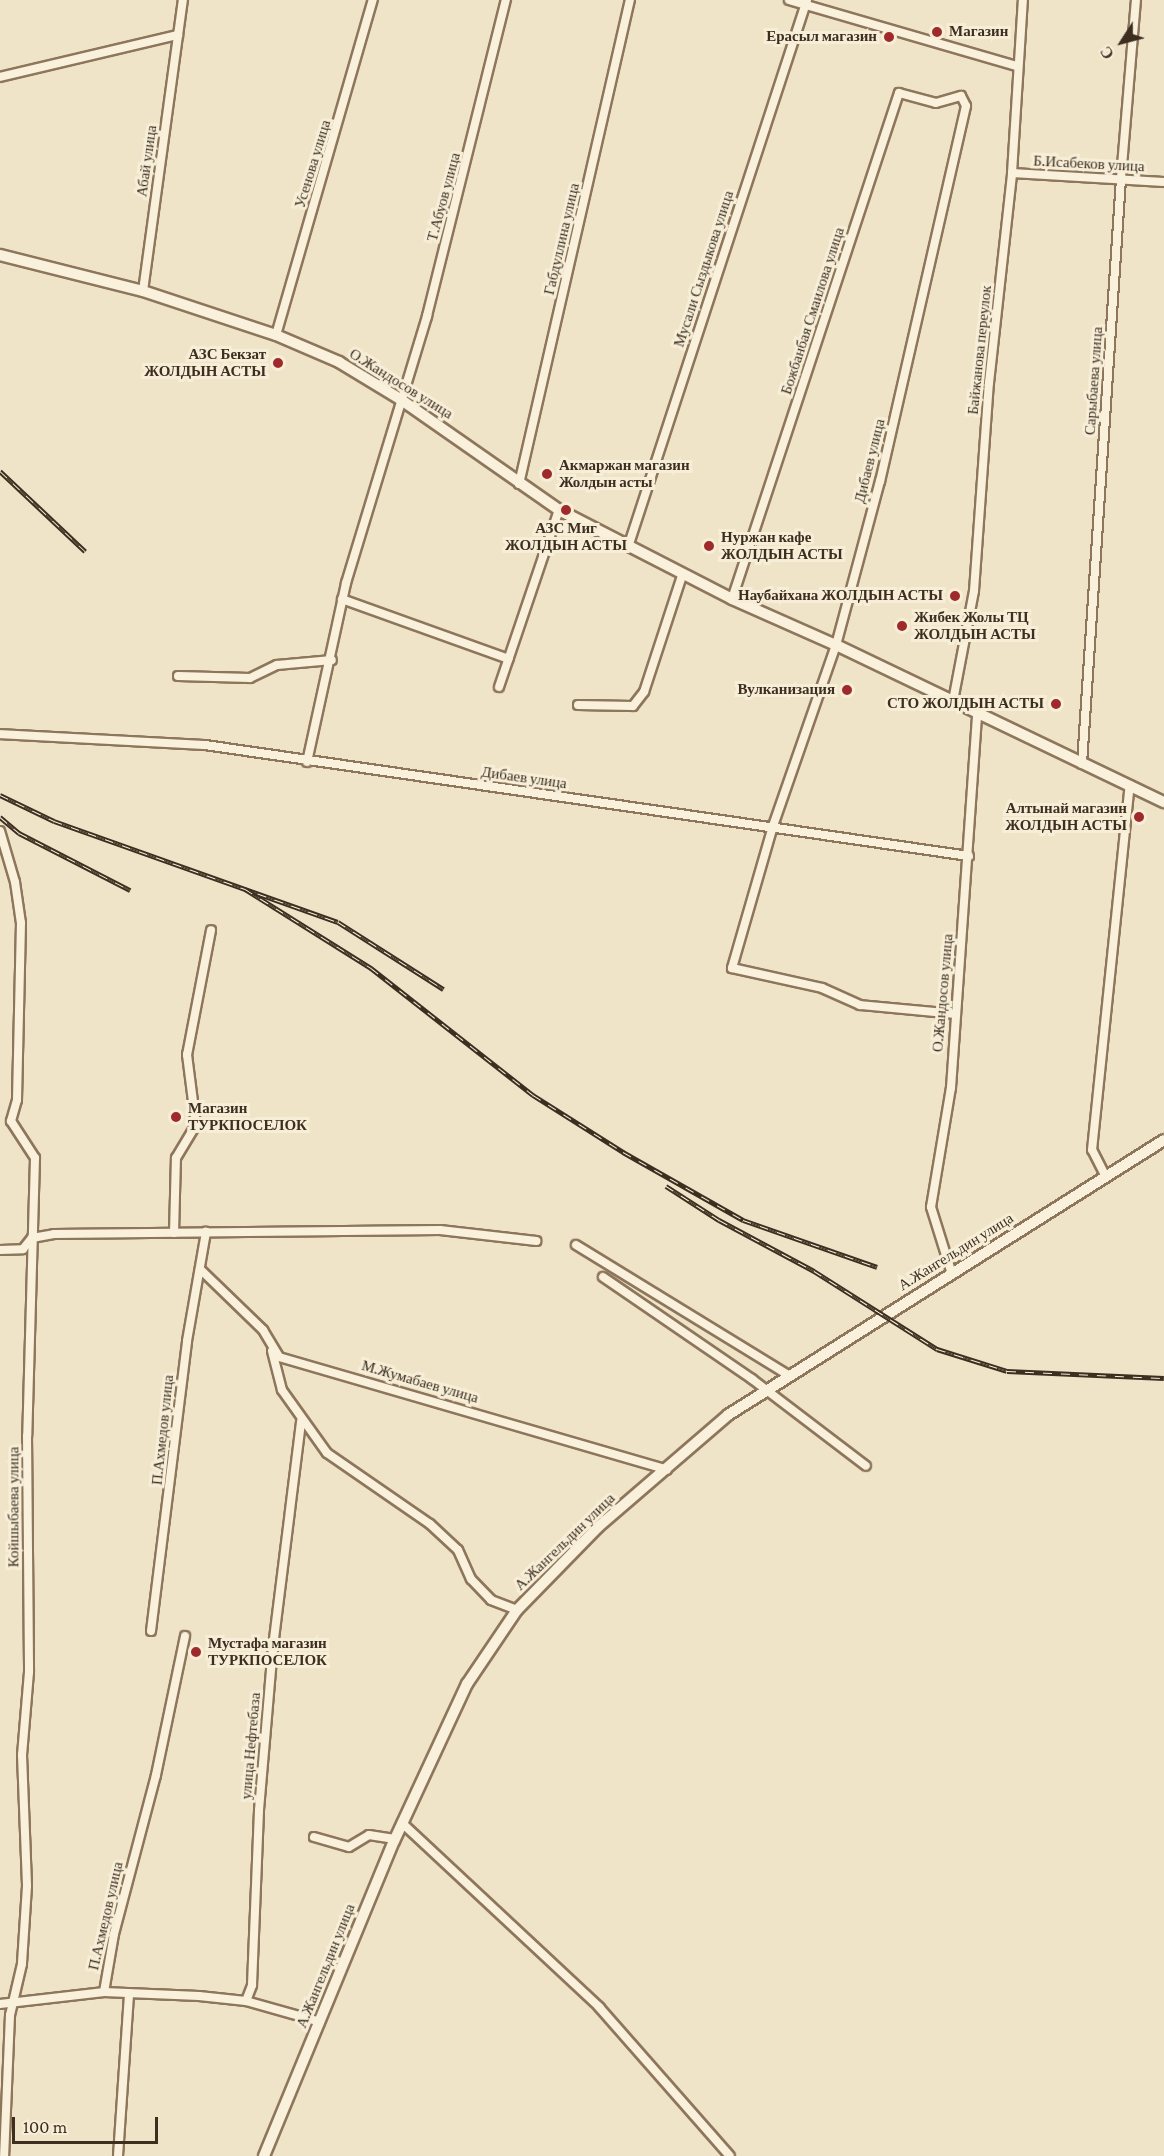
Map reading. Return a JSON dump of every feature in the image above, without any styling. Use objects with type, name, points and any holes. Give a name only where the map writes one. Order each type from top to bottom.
[{"type":"street","name":"Абай улица","points":[[143,291],[183,0]]},
{"type":"street","name":"Усенова улица","points":[[276,335],[373,0]]},
{"type":"street","name":"Т.Абуов улица","points":[[400,399],[427,316],[506,0]]},
{"type":"street","name":"Габдуллина улица","points":[[519,484],[630,0]]},
{"type":"street","points":[[789,0],[1016,66]]},
{"type":"street","name":"Байжанова переулок","points":[[953,701],[974,591],[989,383],[1012,173],[1016,66],[1023,0]]},
{"type":"street","name":"Сарыбаева улица","points":[[1082,764],[1121,178],[1136,0]]},
{"type":"street","name":"Мусали Сыздыкова улица","points":[[628,547],[805,3]]},
{"type":"street","points":[[0,77],[178,35]]},
{"type":"street","name":"Божбанбая Смаилова улица","points":[[732,599],[899,93],[936,103],[961,96]]},
{"type":"street","name":"Дибаев улица","points":[[955,1014],[860,1005],[822,988],[732,968],[773,826],[836,645],[919,318],[966,106],[961,96]]},
{"type":"street","name":"Б.Исабеков улица","points":[[1012,173],[1164,182]]},
{"type":"street","name":"О.Жандосов улица","points":[[0,255],[143,291],[276,335],[339,362],[400,399],[559,510],[628,547],[732,599],[836,645],[1164,802]]},
{"type":"street","points":[[307,762],[332,660],[342,599],[400,399]]},
{"type":"street","points":[[499,687],[559,510]]},
{"type":"street","points":[[578,705],[633,706],[644,692],[683,573]]},
{"type":"street","points":[[342,599],[509,658]]},
{"type":"street","points":[[178,676],[250,678],[277,665],[332,660]]},
{"type":"street","name":"О.Жандосов улица","points":[[951,1271],[931,1207],[951,1088],[969,856],[977,713]]},
{"type":"street","name":"Дибаев улица","points":[[0,734],[204,745],[307,762],[773,826],[969,856]]},
{"type":"street","points":[[1106,1177],[1092,1150],[1130,785]]},
{"type":"street","name":"Койшыбаева улица","points":[[0,831],[15,882],[21,923],[17,1100],[11,1121],[35,1158],[27,1446],[29,1672],[22,1755],[27,1886],[15,2003],[10,2015],[4,2156]]},
{"type":"street","points":[[174,1233],[176,1158],[196,1125],[187,1055],[210,930]]},
{"type":"street","name":"А.Жангельдин улица","points":[[264,2156],[402,1823],[467,1684],[517,1610],[598,1527],[667,1470],[728,1414],[951,1271],[1164,1140]]},
{"type":"street","points":[[0,1250],[22,1249],[32,1238],[206,1232],[440,1230],[536,1241]]},
{"type":"street","name":"П.Ахмедов улица","points":[[151,1632],[187,1341],[206,1232]]},
{"type":"street","points":[[576,1245],[788,1375]]},
{"type":"street","points":[[200,1269],[263,1330],[271,1349],[282,1390],[301,1421],[327,1453],[430,1524],[458,1550],[471,1579],[491,1599],[517,1610]]},
{"type":"street","points":[[603,1277],[752,1379],[765,1392],[866,1467]]},
{"type":"street","name":"М.Жумабаев улица","points":[[271,1349],[279,1357],[667,1470]]},
{"type":"street","name":"улица Нефтебаза","points":[[246,2001],[252,1984],[259,1810],[272,1658],[301,1421]]},
{"type":"street","name":"П.Ахмедов улица","points":[[104,1992],[114,1934],[159,1765],[186,1636]]},
{"type":"street","points":[[402,1823],[599,2007],[730,2156]]},
{"type":"street","points":[[314,1837],[350,1847],[369,1835],[395,1839]]},
{"type":"street","points":[[0,2004],[45,1996],[104,1992],[129,1993],[246,2001],[320,2022]]},
{"type":"street","points":[[118,2156],[129,1993]]},
{"type":"railway","points":[[0,471],[85,551]]},
{"type":"railway","points":[[0,795],[54,821],[338,922],[443,989]]},
{"type":"railway","points":[[0,817],[19,833],[130,890]]},
{"type":"railway","points":[[245,889],[371,968],[533,1095],[623,1152],[743,1220],[877,1267]]},
{"type":"railway","points":[[666,1186],[719,1220],[814,1271],[937,1349],[1007,1371],[1164,1378]]},
{"type":"place","name":"Магазин","points":[[937,32]]},
{"type":"place","name":"Ерасыл магазин","points":[[889,37]]},
{"type":"place","name":"АЗС Бекзат ЖОЛДЫН АСТЫ","points":[[278,363]]},
{"type":"place","name":"Акмаржан магазин Жолдын асты","points":[[547,474]]},
{"type":"place","name":"АЗС Миг ЖОЛДЫН АСТЫ","points":[[566,510]]},
{"type":"place","name":"Нуржан кафе ЖОЛДЫН АСТЫ","points":[[709,546]]},
{"type":"place","name":"Наубайхана ЖОЛДЫН АСТЫ","points":[[955,596]]},
{"type":"place","name":"Жибек Жолы ТЦ ЖОЛДЫН АСТЫ","points":[[902,626]]},
{"type":"place","name":"Вулканизация","points":[[847,690]]},
{"type":"place","name":"СТО ЖОЛДЫН АСТЫ","points":[[1056,704]]},
{"type":"place","name":"Алтынай магазин ЖОЛДЫН АСТЫ","points":[[1139,817]]},
{"type":"place","name":"Магазин ТУРКПОСЕЛОК","points":[[176,1117]]},
{"type":"place","name":"Мустафа магазин ТУРКПОСЕЛОК","points":[[196,1652]]}]
